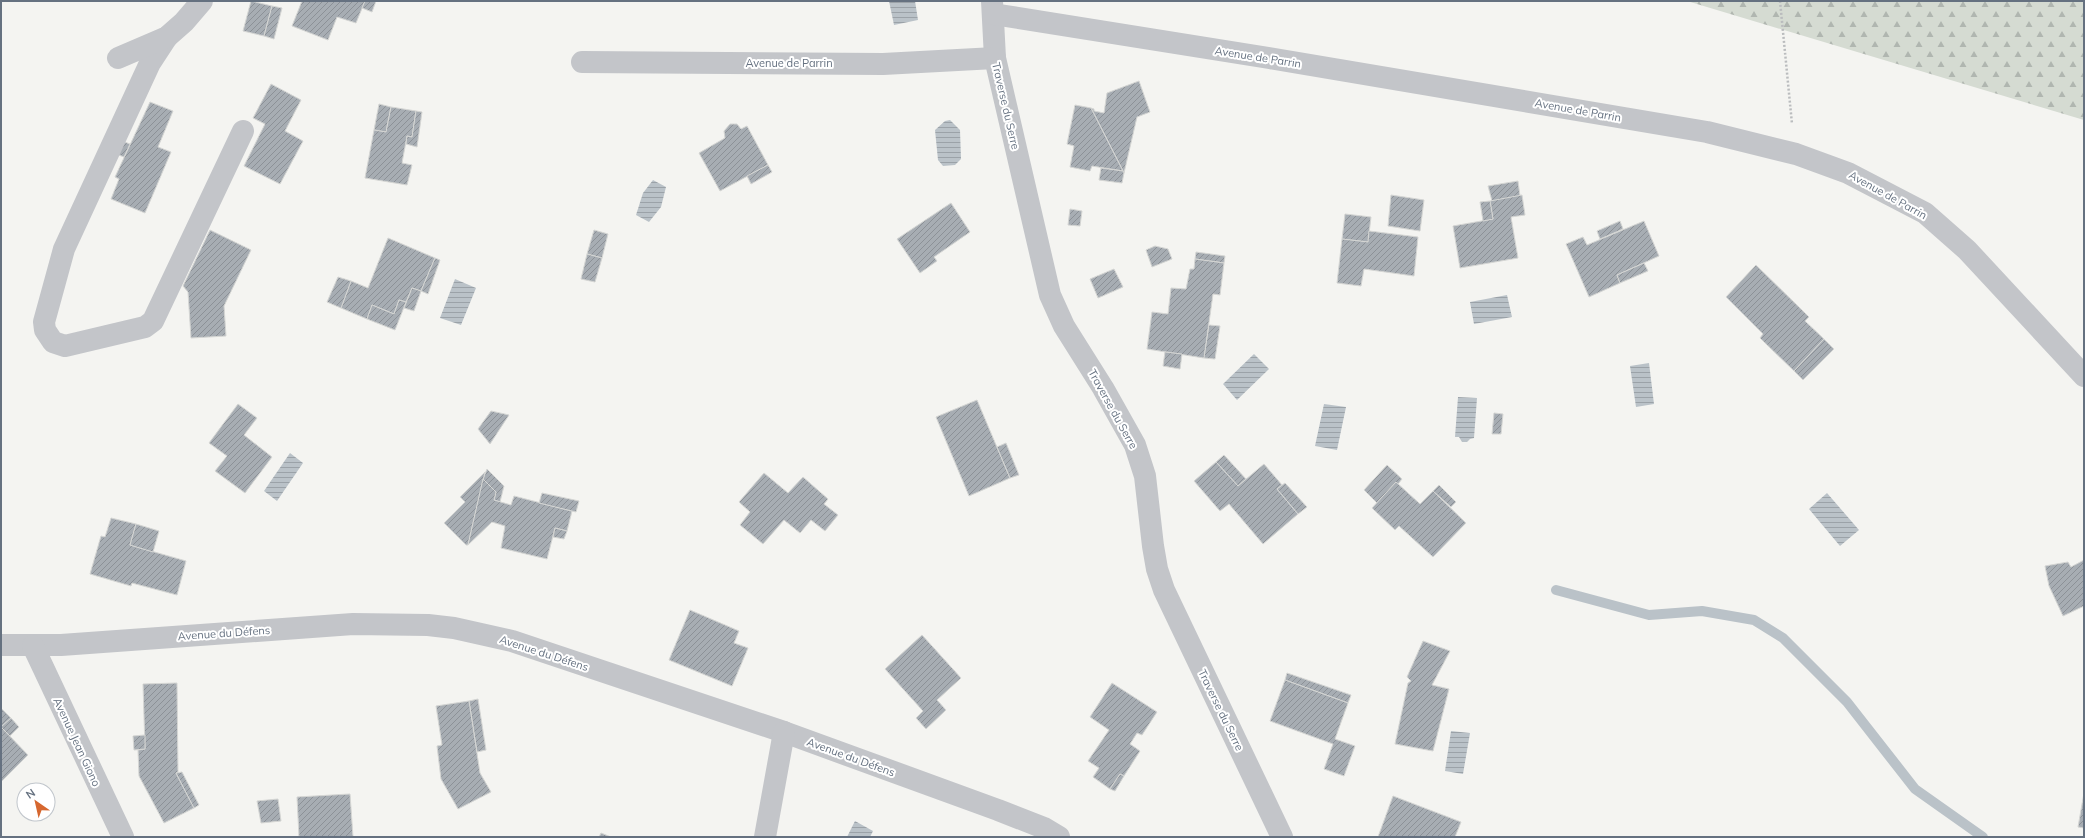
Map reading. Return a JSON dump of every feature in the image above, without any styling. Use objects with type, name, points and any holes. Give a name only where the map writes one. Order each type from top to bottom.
[{"type":"street","points":[[202,1],[184,22],[167,37],[150,63],[64,249],[44,322],[45,330],[53,342],[65,346],[145,327],[153,321],[243,131]]},
{"type":"street","name":"Avenue de Parrin","points":[[992,8],[1269,58],[1707,132],[1796,154],[1848,173],[1925,213],[1967,250],[2084,376]]},
{"type":"street","name":"Traverse du Serre","points":[[992,8],[995,58],[1050,294],[1064,326],[1103,388],[1135,445],[1145,476],[1153,546],[1157,569],[1164,590],[1282,837]]},
{"type":"street","points":[[118,58],[167,37]]},
{"type":"street","name":"Avenue de Parrin","points":[[582,62],[883,64],[995,58]]},
{"type":"street","name":"Avenue du Défens","points":[[1,645],[33,646],[353,624],[428,625],[512,641],[784,732],[998,810],[1044,828],[1059,837]]},
{"type":"street","name":"Avenue Jean Giono","points":[[33,646],[123,837]]},
{"type":"street","points":[[765,837],[784,732]]},
{"type":"path","points":[[1780,1],[1796,154]]},
{"type":"green space","points":[[1687,1],[2084,1],[2084,120]]},
{"type":"shaded area","points":[[889,1],[915,1],[918,20],[894,25]]},
{"type":"shaded area","points":[[950,120],[960,130],[961,159],[955,165],[943,166],[938,160],[935,130],[945,121]]},
{"type":"shaded area","points":[[653,180],[666,187],[661,207],[649,222],[636,215],[643,193]]},
{"type":"shaded area","points":[[455,279],[476,288],[461,325],[440,318]]},
{"type":"shaded area","points":[[1507,295],[1512,317],[1474,324],[1470,302]]},
{"type":"shaded area","points":[[1254,354],[1269,369],[1237,400],[1223,384]]},
{"type":"shaded area","points":[[1649,363],[1654,404],[1636,407],[1630,366]]},
{"type":"shaded area","points":[[1458,397],[1477,398],[1474,438],[1467,442],[1462,442],[1459,437],[1455,437]]},
{"type":"shaded area","points":[[1324,404],[1346,407],[1337,450],[1315,446]]},
{"type":"shaded area","points":[[290,453],[303,463],[277,501],[264,491]]},
{"type":"shaded area","points":[[1827,493],[1859,530],[1840,546],[1809,509]]},
{"type":"shaded area","points":[[1451,731],[1470,733],[1463,774],[1445,771]]},
{"type":"shaded area","points":[[855,821],[873,831],[870,837],[847,837]]},
{"type":"building","points":[[251,1],[272,6],[264,36],[243,31]]},
{"type":"building","points":[[302,1],[365,1],[356,23],[337,17],[328,40],[292,26]]},
{"type":"building","points":[[365,1],[376,1],[372,12],[362,8]]},
{"type":"building","points":[[272,6],[282,8],[274,39],[264,36]]},
{"type":"building","points":[[1139,81],[1150,112],[1137,117],[1124,173],[1091,108],[1094,109],[1094,111],[1104,113],[1107,93]]},
{"type":"building","points":[[271,84],[301,100],[285,131],[303,141],[280,184],[244,166],[265,124],[253,118]]},
{"type":"building","points":[[150,102],[173,111],[158,147],[171,152],[145,213],[111,199],[119,179],[115,177]]},
{"type":"building","points":[[379,104],[391,107],[386,132],[374,130]]},
{"type":"building","points":[[1075,105],[1091,108],[1123,171],[1092,166],[1090,171],[1070,167],[1074,146],[1067,144]]},
{"type":"building","points":[[391,107],[416,111],[412,137],[407,136],[402,163],[412,165],[407,185],[365,178],[374,130],[386,132]]},
{"type":"building","points":[[416,111],[422,112],[417,147],[406,144],[407,136],[412,137]]},
{"type":"building","points":[[730,124],[737,124],[741,129],[747,126],[768,165],[720,191],[699,153],[725,138],[724,131]]},
{"type":"building","points":[[122,141],[130,144],[124,157],[116,154]]},
{"type":"building","points":[[768,165],[772,172],[751,184],[747,176]]},
{"type":"building","points":[[1101,168],[1123,171],[1122,183],[1099,180]]},
{"type":"building","points":[[1518,181],[1520,196],[1492,201],[1488,186]]},
{"type":"building","points":[[1391,195],[1424,200],[1420,231],[1388,226]]},
{"type":"building","points":[[1522,195],[1525,215],[1511,217],[1518,258],[1460,268],[1453,226],[1493,219],[1490,201]]},
{"type":"building","points":[[1490,201],[1493,219],[1483,221],[1480,202]]},
{"type":"building","points":[[951,203],[970,232],[934,257],[937,261],[920,273],[897,239]]},
{"type":"building","points":[[1070,209],[1082,211],[1080,226],[1068,225]]},
{"type":"building","points":[[1345,214],[1371,217],[1368,242],[1342,239]]},
{"type":"building","points":[[1620,221],[1623,229],[1600,239],[1597,231]]},
{"type":"building","points":[[1644,221],[1659,256],[1617,275],[1620,283],[1589,297],[1566,244],[1583,237],[1587,245]]},
{"type":"building","points":[[210,230],[251,250],[224,306],[226,336],[191,338],[188,292],[183,286]]},
{"type":"building","points":[[594,230],[608,234],[602,258],[587,254]]},
{"type":"building","points":[[1369,231],[1418,237],[1414,276],[1364,269],[1361,286],[1337,283],[1342,239],[1368,242]]},
{"type":"building","points":[[388,238],[435,258],[421,291],[412,288],[406,302],[399,300],[394,314],[372,305],[367,319],[341,308],[351,281],[368,288]]},
{"type":"building","points":[[1155,246],[1168,249],[1172,259],[1152,267],[1146,250]]},
{"type":"building","points":[[1196,252],[1225,256],[1224,263],[1195,259]]},
{"type":"building","points":[[587,254],[602,258],[595,282],[581,279]]},
{"type":"building","points":[[435,258],[440,260],[428,294],[421,291]]},
{"type":"building","points":[[1195,259],[1224,263],[1220,295],[1213,294],[1204,358],[1147,349],[1152,312],[1168,314],[1171,288],[1186,289],[1190,269],[1194,269]]},
{"type":"building","points":[[1644,263],[1648,271],[1620,283],[1617,275]]},
{"type":"building","points":[[1756,265],[1809,317],[1805,321],[1824,339],[1794,371],[1760,338],[1763,334],[1726,297]]},
{"type":"building","points":[[1114,269],[1123,287],[1098,298],[1090,279]]},
{"type":"building","points":[[338,277],[351,281],[341,308],[327,302]]},
{"type":"building","points":[[412,288],[421,291],[414,311],[404,308]]},
{"type":"building","points":[[399,300],[406,302],[395,330],[367,319],[372,305],[394,314]]},
{"type":"building","points":[[1209,325],[1220,326],[1215,359],[1204,358]]},
{"type":"building","points":[[1824,339],[1834,349],[1803,380],[1794,371]]},
{"type":"building","points":[[1165,352],[1182,354],[1180,369],[1163,366]]},
{"type":"building","points":[[977,400],[1010,478],[969,496],[936,417]]},
{"type":"building","points":[[238,404],[257,418],[244,435],[272,457],[245,493],[215,471],[227,456],[209,443]]},
{"type":"building","points":[[491,411],[509,415],[490,444],[478,429]]},
{"type":"building","points":[[1494,413],[1503,414],[1501,434],[1492,434]]},
{"type":"building","points":[[1006,443],[1019,475],[1010,478],[997,447]]},
{"type":"building","points":[[1224,455],[1246,479],[1238,486],[1216,462]]},
{"type":"building","points":[[1216,462],[1238,486],[1264,464],[1282,485],[1277,489],[1298,514],[1263,544],[1229,504],[1220,511],[1194,481]]},
{"type":"building","points":[[1387,465],[1402,479],[1398,484],[1396,482],[1377,503],[1364,490]]},
{"type":"building","points":[[487,469],[504,486],[500,502],[494,500],[496,492],[483,479]]},
{"type":"building","points":[[485,472],[468,545],[466,545],[444,523],[465,502],[460,497]]},
{"type":"building","points":[[764,473],[788,493],[803,477],[828,499],[824,504],[838,515],[825,531],[811,520],[800,533],[784,520],[763,544],[740,525],[750,512],[739,502]]},
{"type":"building","points":[[483,479],[496,492],[494,500],[511,505],[514,496],[572,511],[567,531],[555,528],[547,559],[501,548],[505,526],[492,522],[468,545]]},
{"type":"building","points":[[1396,482],[1420,504],[1433,491],[1466,523],[1433,557],[1399,526],[1395,530],[1372,508]]},
{"type":"building","points":[[1285,483],[1307,507],[1298,514],[1277,489]]},
{"type":"building","points":[[1439,485],[1456,502],[1451,507],[1433,491]]},
{"type":"building","points":[[542,493],[579,501],[576,512],[539,503]]},
{"type":"building","points":[[111,518],[136,524],[130,545],[186,561],[177,595],[132,583],[131,586],[90,574],[101,536],[105,537]]},
{"type":"building","points":[[136,524],[159,531],[153,552],[130,545]]},
{"type":"building","points":[[555,528],[567,531],[564,539],[553,537]]},
{"type":"building","points":[[2084,560],[2084,606],[2063,616],[2049,586],[2045,566],[2068,562],[2071,567]]},
{"type":"building","points":[[690,610],[739,631],[734,643],[748,648],[732,686],[669,660]]},
{"type":"building","points":[[922,635],[961,678],[937,700],[946,710],[926,729],[916,718],[923,711],[885,669]]},
{"type":"building","points":[[1423,641],[1450,651],[1432,685],[1449,689],[1433,751],[1395,744],[1408,683],[1411,681],[1407,677]]},
{"type":"building","points":[[1287,673],[1351,695],[1348,703],[1285,680]]},
{"type":"building","points":[[1285,680],[1348,703],[1335,739],[1355,746],[1344,776],[1324,769],[1333,744],[1270,721]]},
{"type":"building","points":[[177,683],[178,772],[176,773],[194,808],[164,823],[139,776],[138,750],[145,749],[143,684]]},
{"type":"building","points":[[1112,683],[1157,712],[1142,735],[1137,733],[1130,744],[1140,751],[1124,776],[1120,774],[1110,789],[1093,777],[1099,768],[1088,761],[1109,730],[1090,717]]},
{"type":"building","points":[[478,699],[486,750],[477,752],[469,701]]},
{"type":"building","points":[[469,701],[480,773],[491,792],[458,809],[441,779],[437,746],[442,745],[436,706]]},
{"type":"building","points":[[1,708],[11,718],[1,727]]},
{"type":"building","points":[[11,718],[19,727],[10,736],[1,727]]},
{"type":"building","points":[[1,727],[28,755],[1,782]]},
{"type":"building","points":[[145,735],[145,749],[134,750],[133,736]]},
{"type":"building","points":[[182,772],[199,805],[194,808],[176,773]]},
{"type":"building","points":[[1120,774],[1124,776],[1115,791],[1110,789]]},
{"type":"building","points":[[2084,793],[2084,828],[2078,827]]},
{"type":"building","points":[[350,794],[353,837],[299,837],[297,797]]},
{"type":"building","points":[[1393,796],[1461,822],[1455,837],[1378,837]]},
{"type":"building","points":[[278,799],[281,821],[261,823],[257,801]]},
{"type":"building","points":[[601,833],[611,837],[599,837]]},
{"type":"waterway","points":[[1556,590],[1649,615],[1702,611],[1754,620],[1783,638],[1847,702],[1915,789],[1983,837]]}]
